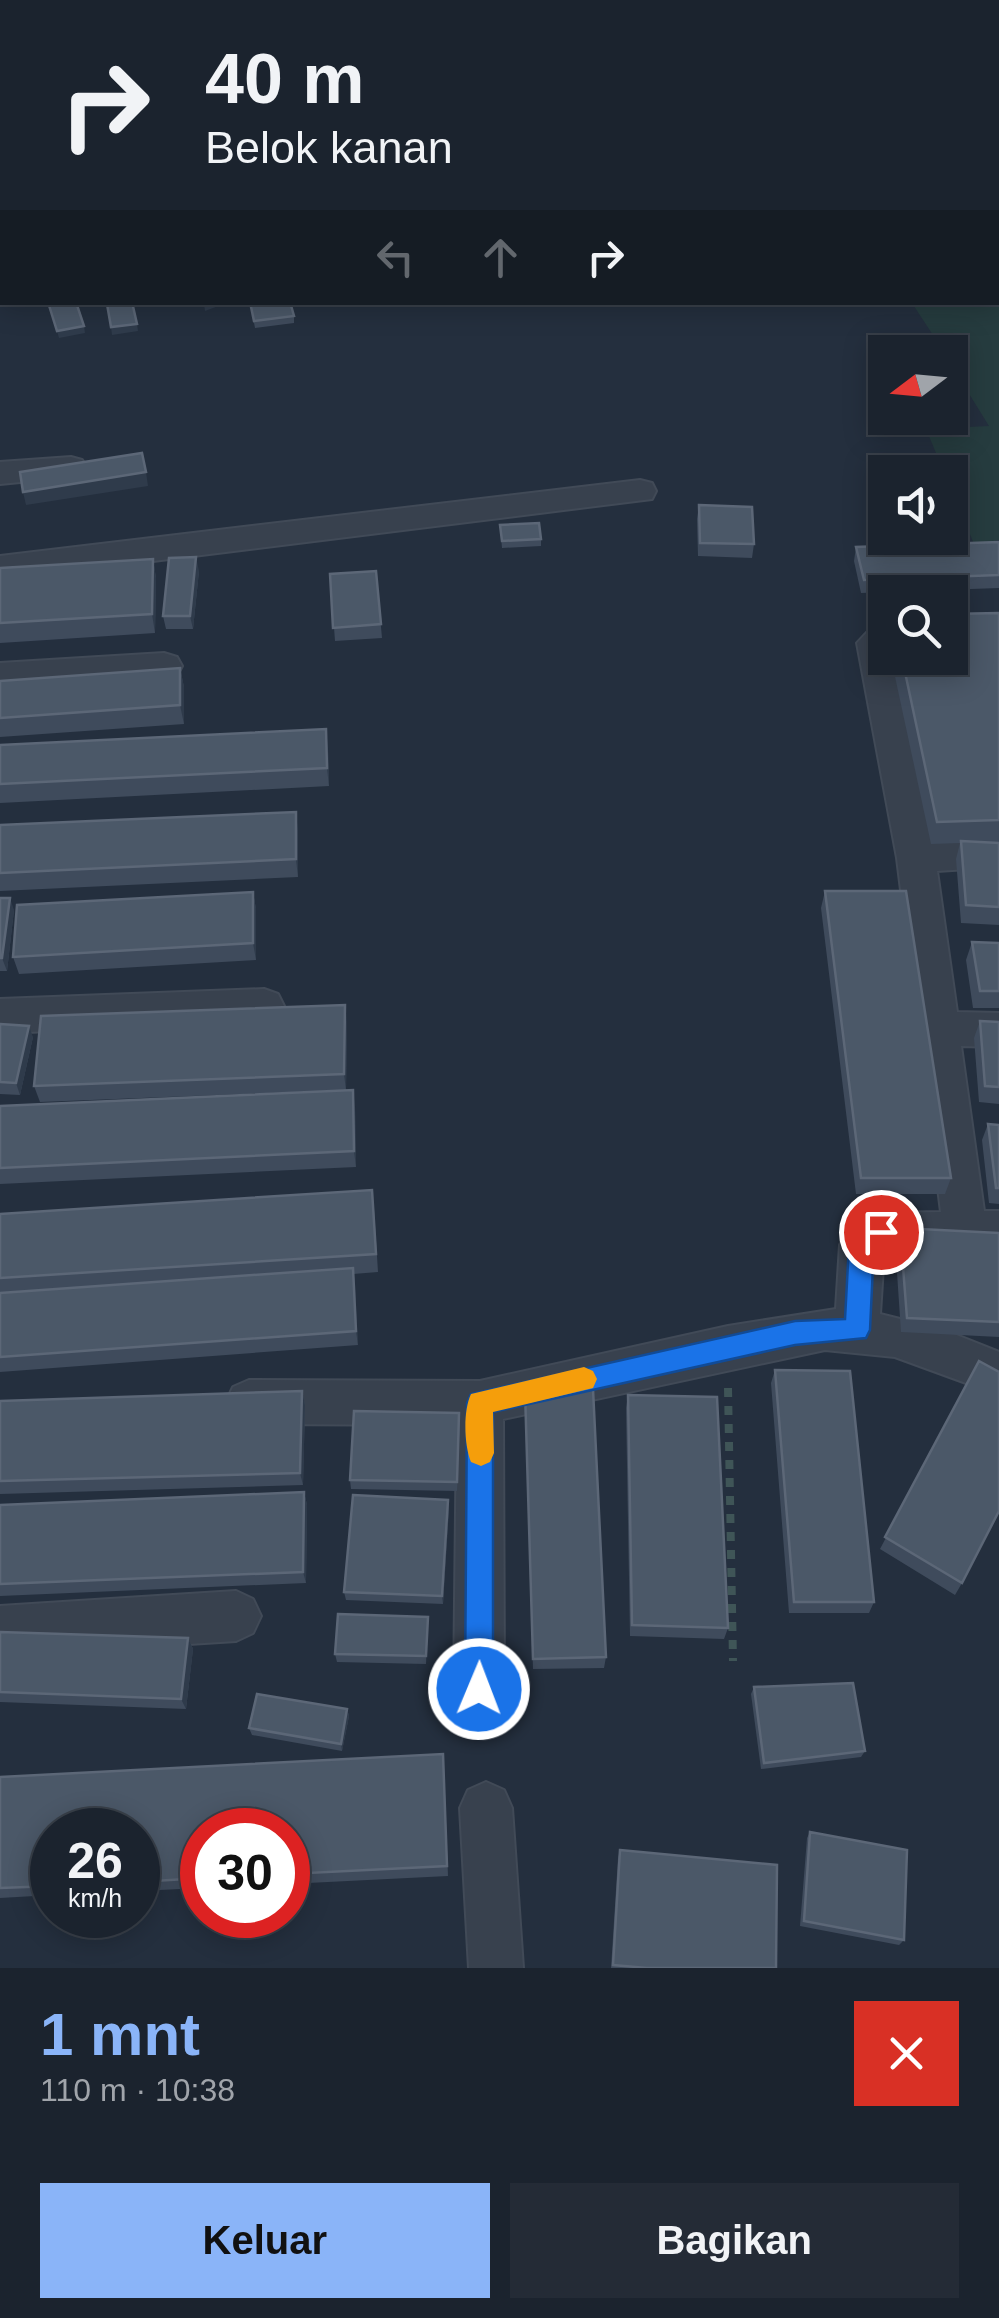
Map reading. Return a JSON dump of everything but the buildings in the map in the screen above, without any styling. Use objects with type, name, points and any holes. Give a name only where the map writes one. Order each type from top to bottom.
[{"type":"street","points":[[0,473],[94,466]]},
{"type":"street","points":[[0,568],[640,490]]},
{"type":"street","points":[[0,676],[164,666]]},
{"type":"street","points":[[857,1330],[862,1245],[866,1237],[881,1232],[982,1230],[938,1029],[916,858],[882,675]]},
{"type":"street","points":[[916,858],[999,852]]},
{"type":"street","points":[[0,1016],[264,1006]]},
{"type":"street","points":[[938,1029],[999,1030]]},
{"type":"street","points":[[197,1402],[480,1403],[810,1331],[857,1330],[944,1350],[999,1374]]},
{"type":"street","points":[[479,1689],[480,1403]]},
{"type":"street","points":[[0,1631],[236,1616]]},
{"type":"street","points":[[486,1808],[496,1968]]},
{"type":"path","points":[[728,1347],[733,1661]]},
{"type":"green space","points":[[913,305],[999,305],[999,540],[974,544],[968,530],[968,455],[937,455],[929,435],[968,435],[968,427],[989,426],[968,392],[968,335],[933,335]]},
{"type":"slow traffic","points":[[481,1453],[480,1403],[584,1379]]},
{"type":"route","points":[[479,1689],[480,1403],[795,1333],[857,1330],[862,1245],[866,1237],[881,1232]]}]
